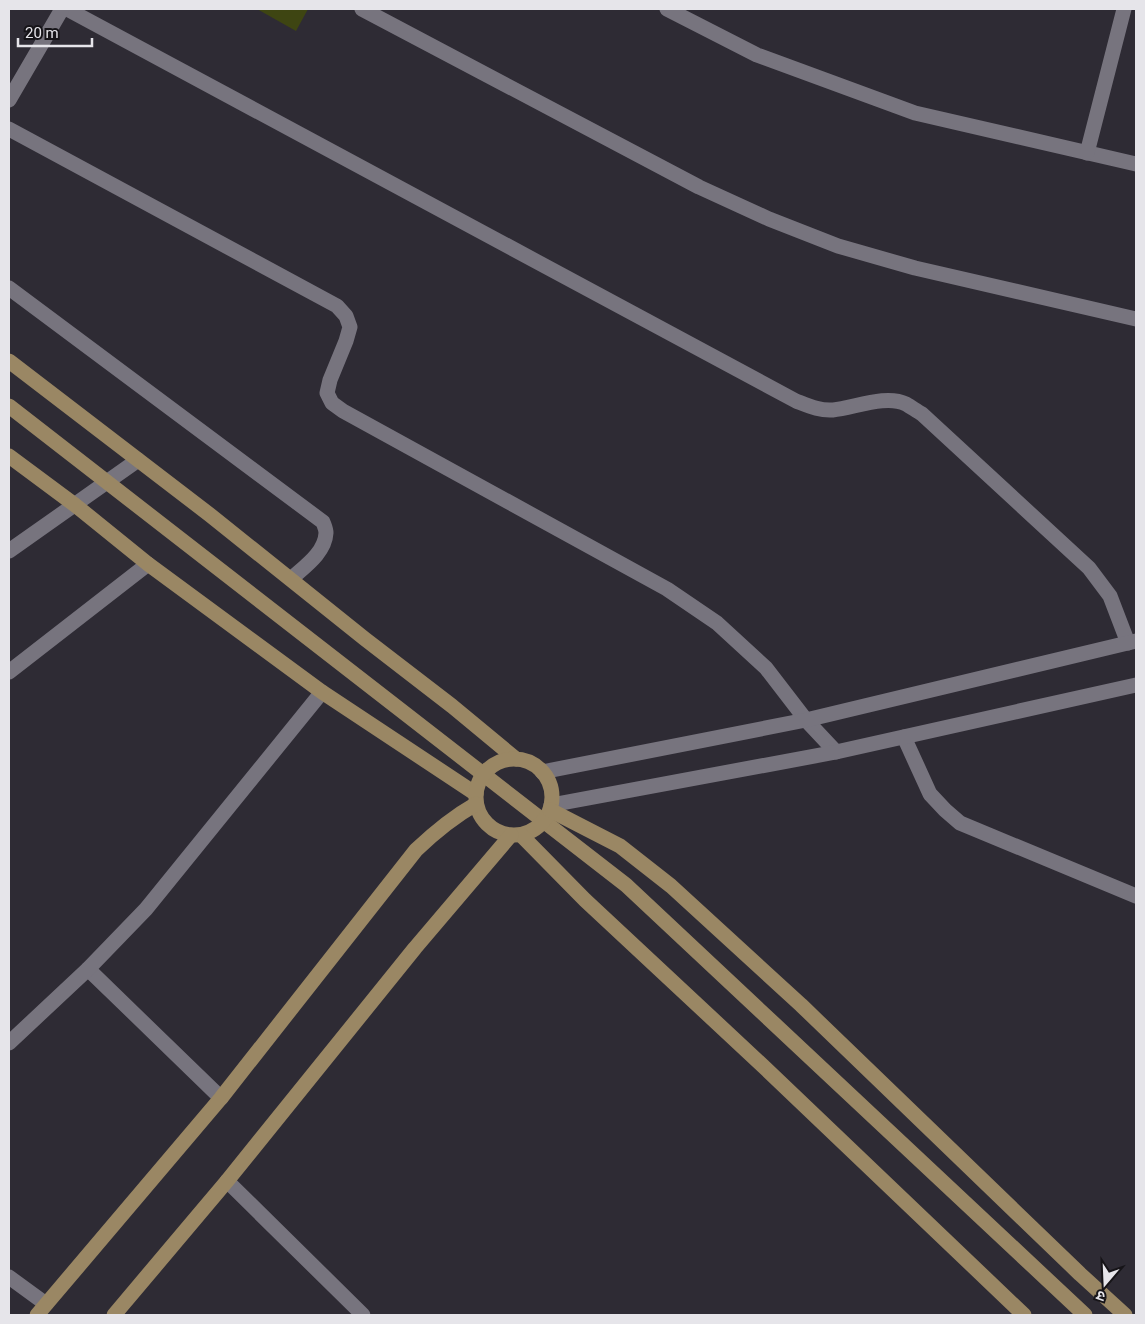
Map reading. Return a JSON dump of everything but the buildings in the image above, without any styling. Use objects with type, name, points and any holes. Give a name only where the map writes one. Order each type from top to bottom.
[{"type":"main road","points":[[9,361],[210,515],[452,706],[516,759]]},
{"type":"main road","points":[[9,406],[626,885],[1085,1315]]},
{"type":"main road","points":[[9,456],[75,505],[148,564],[322,692],[476,799]]},
{"type":"main road","points":[[516,759],[535,766],[542,772],[550,788],[550,807],[545,819],[530,832],[516,835],[501,833],[485,822],[479,814],[476,799],[478,785],[488,768],[506,760],[516,759]]},
{"type":"main road","points":[[42,1310],[221,1098],[416,850],[434,832],[476,799]]},
{"type":"main road","points":[[550,807],[620,846],[671,886],[802,1005],[1125,1315]]},
{"type":"main road","points":[[114,1315],[227,1181],[415,948],[516,835]]},
{"type":"main road","points":[[516,835],[763,1066],[1024,1315]]},
{"type":"street","points":[[9,99],[62,9]]},
{"type":"street","points":[[67,9],[796,401],[816,409],[833,410],[870,402],[889,401],[904,403],[922,414],[1089,568],[1110,596],[1132,642],[806,720],[542,772]]},
{"type":"street","points":[[362,9],[699,187],[769,219],[838,246],[915,268],[1136,319]]},
{"type":"street","points":[[667,9],[757,55],[915,113],[1136,164]]},
{"type":"street","points":[[1088,153],[1124,9]]},
{"type":"street","points":[[9,129],[337,306],[346,316],[350,327],[330,380],[327,393],[332,403],[352,416],[667,589],[717,623],[766,668],[806,720],[836,752]]},
{"type":"street","points":[[9,288],[323,522],[326,532],[323,544],[314,557],[291,580]]},
{"type":"street","points":[[9,551],[138,460]]},
{"type":"street","points":[[9,672],[148,564]]},
{"type":"street","points":[[550,807],[836,752],[1136,685]]},
{"type":"street","points":[[9,1043],[88,969],[146,909],[322,692]]},
{"type":"street","points":[[904,737],[930,794],[960,823],[1136,896]]},
{"type":"street","points":[[88,969],[221,1098]]},
{"type":"street","points":[[227,1181],[363,1315]]},
{"type":"street","points":[[9,1277],[42,1310]]},
{"type":"green space","points":[[257,9],[308,9],[296,31]]}]
